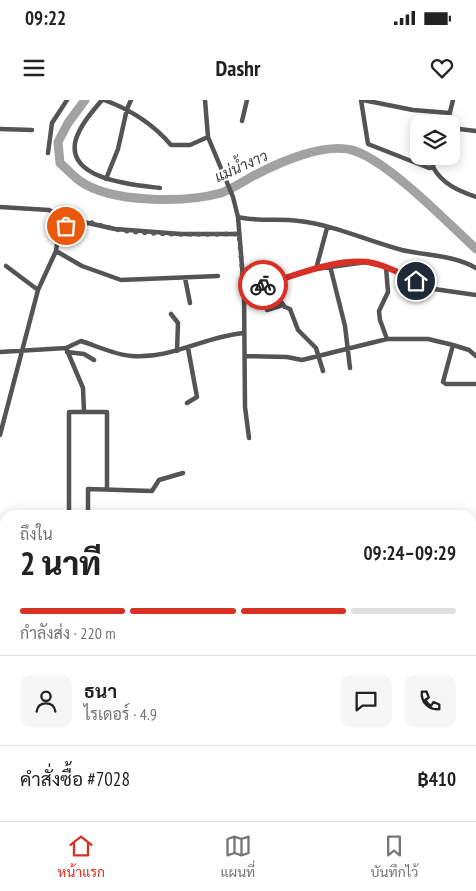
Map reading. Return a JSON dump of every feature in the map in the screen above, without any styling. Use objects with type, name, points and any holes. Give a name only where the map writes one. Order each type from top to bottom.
[{"type":"street","points":[[48,153],[52,123],[67,100]]},
{"type":"street","points":[[160,188],[99,177],[81,162],[75,149],[79,132],[103,100],[127,109],[158,130],[171,145],[190,146],[208,137]]},
{"type":"street","points":[[106,179],[118,149],[127,109],[131,100]]},
{"type":"street","points":[[205,100],[208,137],[233,197],[238,217],[244,290],[245,407],[249,438]]},
{"type":"street","points":[[242,121],[247,100]]},
{"type":"street","points":[[452,100],[450,113],[413,110],[362,100],[368,144],[429,168],[433,167],[446,183],[456,189],[476,196]]},
{"type":"street","points":[[0,128],[32,130]]},
{"type":"street","points":[[460,129],[476,131]]},
{"type":"street","points":[[0,206],[49,210],[70,223]]},
{"type":"street","points":[[238,217],[256,220],[300,221],[402,250],[453,258],[476,268]]},
{"type":"street","points":[[0,435],[38,290],[56,251],[58,237],[70,223],[79,221],[115,229],[181,234],[239,234]]},
{"type":"street","points":[[316,268],[327,228]]},
{"type":"street","points":[[56,251],[82,266],[117,279],[218,276]]},
{"type":"street","points":[[244,290],[316,268],[366,262],[386,267],[434,289],[476,294]]},
{"type":"street","points":[[6,266],[38,290]]},
{"type":"street","points":[[330,266],[345,326],[350,368]]},
{"type":"street","points":[[386,267],[388,292],[379,311],[380,320],[387,339]]},
{"type":"street","points":[[185,278],[190,303]]},
{"type":"street","points":[[267,284],[283,305],[290,309],[298,330],[316,348],[324,371]]},
{"type":"street","points":[[267,310],[283,305]]},
{"type":"street","points":[[171,314],[178,323],[177,351]]},
{"type":"street","points":[[66,350],[81,341],[130,356],[177,351],[210,339],[244,333]]},
{"type":"street","points":[[245,356],[287,357],[302,360],[387,339],[428,339],[469,350],[476,356]]},
{"type":"street","points":[[453,345],[443,382],[446,384],[476,384]]},
{"type":"street","points":[[187,404],[197,397],[188,348]]},
{"type":"street","points":[[66,350],[82,388],[84,412]]},
{"type":"street","points":[[0,352],[66,350],[84,354],[94,360]]},
{"type":"street","points":[[69,510],[69,412],[107,412],[107,490]]},
{"type":"street","points":[[88,510],[88,489],[152,491],[159,480],[183,473]]},
{"type":"waterway","name":"แม่น้ำงาว","points":[[85,100],[68,123],[58,142],[60,163],[80,181],[93,188],[110,194],[149,199],[206,196],[221,193],[265,170],[304,154],[331,149],[344,149],[355,151],[369,158],[401,180],[476,249]]},
{"type":"way so far","points":[[66,226],[79,221],[115,229],[181,234],[239,234],[244,290],[263,285]]},
{"type":"route","points":[[263,285],[299,272],[366,262],[386,267],[416,281]]}]
